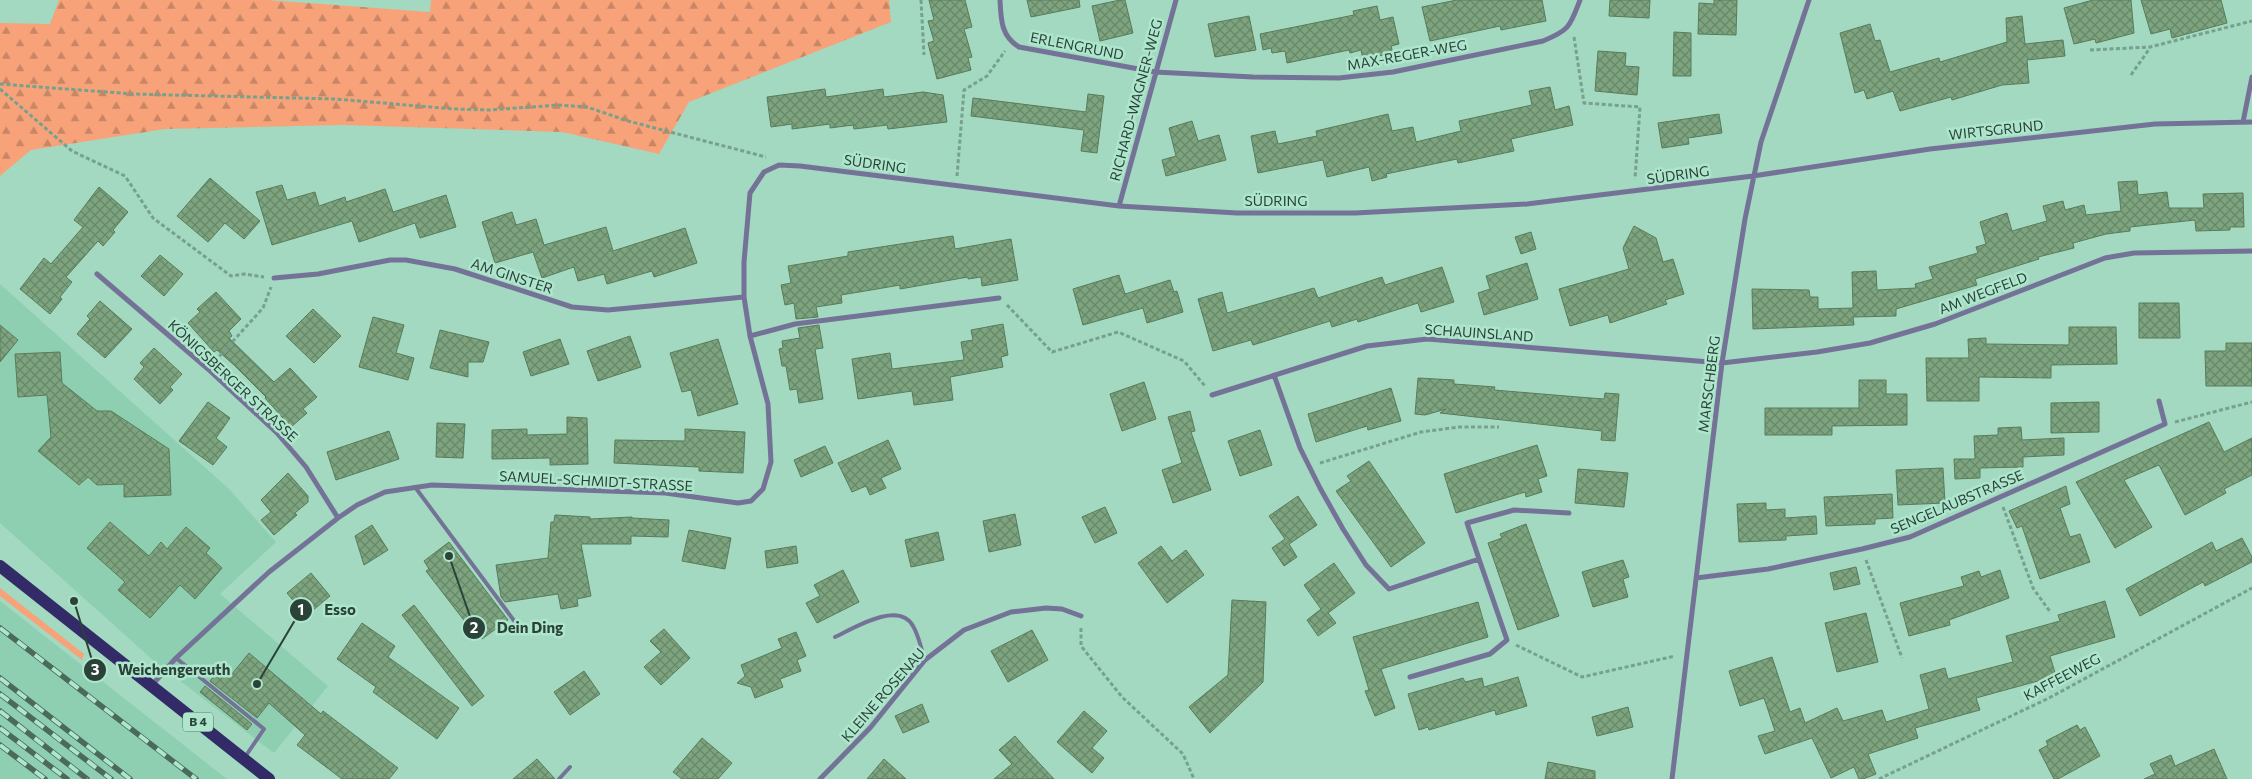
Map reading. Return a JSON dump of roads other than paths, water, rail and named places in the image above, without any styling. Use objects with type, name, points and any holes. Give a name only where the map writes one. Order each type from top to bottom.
[{"type":"main road","name":"B 4","points":[[0,566],[269,779]]},
{"type":"street","name":"ERLENGRUND","points":[[1000,0],[1002,28],[1011,42],[1019,47],[1155,72]]},
{"type":"street","name":"RICHARD-WAGNER-WEG","points":[[1119,206],[1176,0]]},
{"type":"street","name":"MAX-REGER-WEG","points":[[1155,72],[1253,77],[1339,78],[1393,72],[1544,41],[1562,33],[1572,22],[1580,0]]},
{"type":"street","name":"MARSCHBERG","points":[[1672,779],[1722,363],[1753,176],[1777,91],[1809,0]]},
{"type":"street","points":[[2243,122],[2252,77]]},
{"type":"street","name":"WIRTSGRUND","points":[[1753,176],[1930,149],[2155,124],[2252,122]]},
{"type":"street","name":"SAMUEL-SCHMIDT-STRASSE","points":[[152,685],[176,658],[269,572],[338,518],[357,505],[385,492],[415,487],[665,493],[738,503],[751,501],[763,489],[771,462],[768,404],[750,336],[744,297],[744,262],[750,193],[764,172],[779,165],[800,166]]},
{"type":"street","name":"SÜDRING","points":[[800,166],[1119,206],[1237,213],[1355,213],[1527,204],[1753,176]]},
{"type":"street","name":"AM WEGFELD","points":[[1722,363],[1817,352],[1870,343],[1935,324],[2106,258],[2134,253],[2252,251]]},
{"type":"street","name":"AM GINSTER","points":[[274,278],[318,274],[390,260],[406,260],[455,270],[581,308],[608,310],[744,297]]},
{"type":"street","name":"KÖNIGSBERGER STRASSE","points":[[97,274],[208,369],[277,433],[306,467],[338,518]]},
{"type":"street","points":[[750,336],[795,324],[999,298]]},
{"type":"street","name":"SCHAUINSLAND","points":[[1212,395],[1367,346],[1427,339],[1722,363]]},
{"type":"street","points":[[1274,375],[1300,448],[1343,529],[1366,565],[1389,589],[1479,559]]},
{"type":"street","name":"SENGELAUBSTRASSE","points":[[1696,578],[1768,569],[1910,537],[2165,424],[2159,402]]},
{"type":"street","points":[[1410,677],[1490,654],[1507,640],[1467,523],[1514,510],[1569,513]]},
{"type":"street","name":"KLEINE ROSENAU","points":[[820,779],[870,728],[925,660],[964,630],[1011,612],[1046,608],[1062,609],[1081,616]]},
{"type":"lane","points":[[415,487],[518,626]]},
{"type":"lane","points":[[835,637],[887,615],[896,614],[909,620],[914,627],[925,660]]},
{"type":"lane","points":[[176,658],[264,728],[244,759]]},
{"type":"lane","points":[[558,779],[570,768]]},
{"type":"railway","points":[[0,628],[196,779]]},
{"type":"railway","points":[[0,678],[130,779]]},
{"type":"railway","points":[[0,694],[111,779]]},
{"type":"railway","points":[[0,711],[87,779]]},
{"type":"railway","points":[[0,728],[67,779]]},
{"type":"railway","points":[[0,745],[45,779]]},
{"type":"place","name":"Dein Ding","points":[[449,556]]},
{"type":"place","name":"Weichengereuth","points":[[74,601]]},
{"type":"place","name":"Esso","points":[[257,684]]}]
